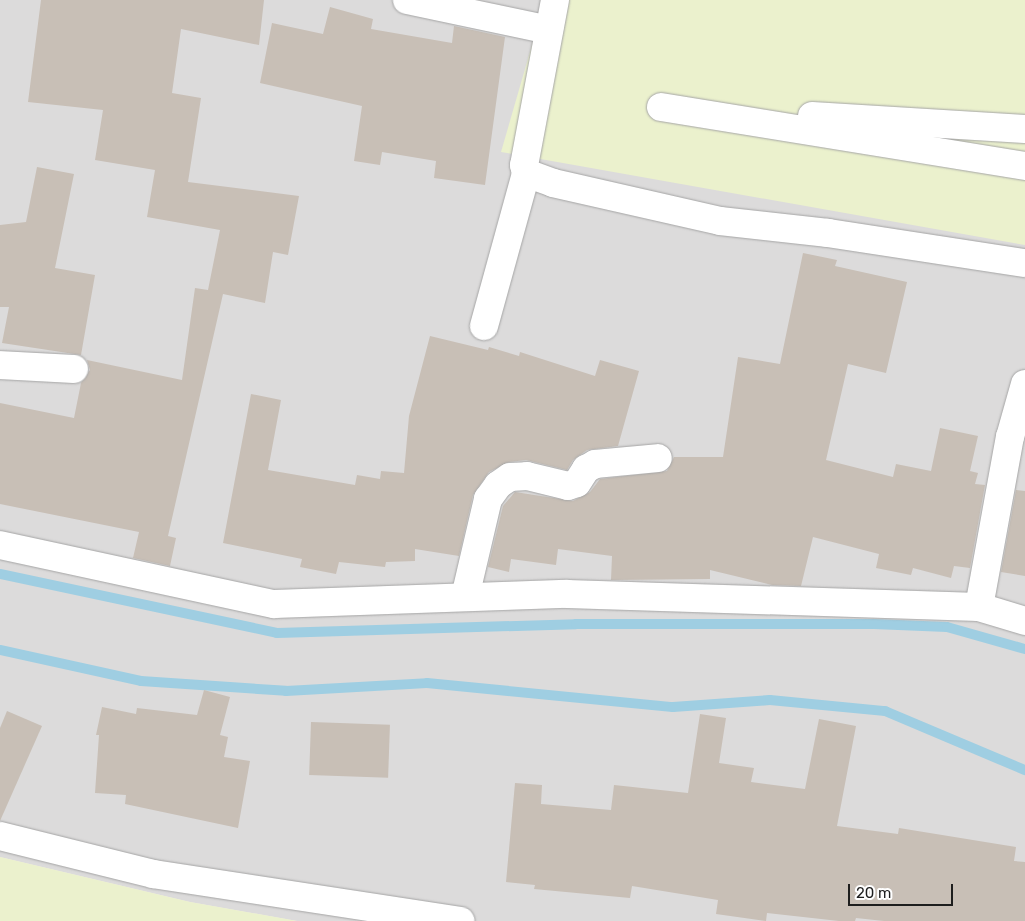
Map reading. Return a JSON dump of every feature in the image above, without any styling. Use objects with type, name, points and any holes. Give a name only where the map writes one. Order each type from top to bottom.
[{"type":"street","points":[[407,0],[549,30]]},
{"type":"street","points":[[484,326],[526,174],[524,165],[555,0]]},
{"type":"street","points":[[1025,129],[661,107],[1025,166]]},
{"type":"street","points":[[526,174],[553,183],[720,221],[828,233],[1025,263]]},
{"type":"street","points":[[0,365],[74,369]]},
{"type":"street","points":[[979,607],[1010,437],[1025,384]]},
{"type":"street","points":[[464,597],[488,498],[498,485],[510,477],[527,476],[568,486],[576,483],[586,469],[595,464],[658,458]]},
{"type":"street","points":[[0,545],[274,604],[567,594],[979,607],[1025,621]]},
{"type":"street","points":[[0,836],[154,874],[460,921]]},
{"type":"shaded area","points":[[0,0],[1025,0],[1025,921],[297,921],[190,902],[0,857]]},
{"type":"green space","points":[[545,0],[1025,0],[1025,245],[501,152]]},
{"type":"green space","points":[[0,857],[190,902],[297,921],[0,921]]},
{"type":"building","points":[[41,0],[264,0],[259,45],[181,29],[172,93],[201,98],[188,182],[299,196],[288,255],[273,252],[265,303],[223,294],[168,536],[176,538],[170,566],[133,558],[139,532],[0,504],[0,403],[74,418],[81,383],[90,370],[87,360],[182,380],[195,288],[208,290],[220,230],[147,217],[155,170],[95,160],[103,110],[28,102]]},
{"type":"building","points":[[330,7],[373,19],[371,29],[452,43],[454,26],[505,37],[485,185],[434,178],[436,161],[382,152],[380,165],[354,161],[362,106],[260,83],[272,23],[323,34]]},
{"type":"building","points":[[37,167],[74,174],[55,268],[95,275],[81,355],[2,343],[9,307],[0,307],[0,225],[26,222]]},
{"type":"building","points":[[803,253],[837,260],[835,266],[907,282],[886,373],[848,364],[826,460],[893,477],[896,464],[931,471],[940,428],[978,436],[970,471],[978,473],[975,484],[985,485],[970,568],[954,566],[951,578],[913,568],[911,575],[876,568],[879,554],[813,537],[801,586],[772,585],[710,570],[710,579],[611,580],[612,556],[558,549],[556,565],[511,559],[509,572],[488,567],[503,506],[515,492],[573,501],[590,492],[600,479],[667,471],[674,457],[723,457],[738,357],[780,364]]},
{"type":"building","points":[[430,336],[488,350],[489,347],[519,356],[520,352],[595,376],[600,360],[639,371],[618,446],[587,450],[573,460],[567,470],[526,460],[509,462],[489,472],[473,495],[459,556],[415,549],[415,561],[386,562],[385,567],[339,562],[336,574],[300,567],[302,559],[223,543],[251,394],[281,400],[268,470],[355,485],[357,475],[380,479],[381,471],[404,473],[409,416]]},
{"type":"building","points":[[1016,490],[1025,491],[1025,576],[1001,572]]},
{"type":"building","points":[[204,690],[230,697],[220,735],[228,737],[224,757],[250,761],[238,828],[125,804],[126,795],[95,793],[99,735],[96,735],[102,707],[136,714],[137,708],[197,715]]},
{"type":"building","points":[[7,711],[42,726],[0,821],[0,728]]},
{"type":"building","points":[[700,714],[726,718],[719,763],[754,768],[751,782],[805,789],[819,719],[856,726],[837,826],[898,834],[899,828],[1016,847],[1014,861],[1025,862],[1025,921],[884,921],[856,918],[855,921],[839,921],[767,913],[766,921],[716,914],[718,900],[632,886],[630,898],[534,889],[535,885],[506,882],[515,783],[542,785],[541,804],[611,810],[614,785],[688,793]]},
{"type":"building","points":[[311,722],[390,725],[388,778],[309,775]]},
{"type":"waterway","points":[[0,574],[277,633],[576,624],[874,624],[947,627],[1025,649]]},
{"type":"waterway","points":[[0,650],[141,681],[286,691],[427,683],[673,707],[770,700],[885,711],[1025,770]]}]
